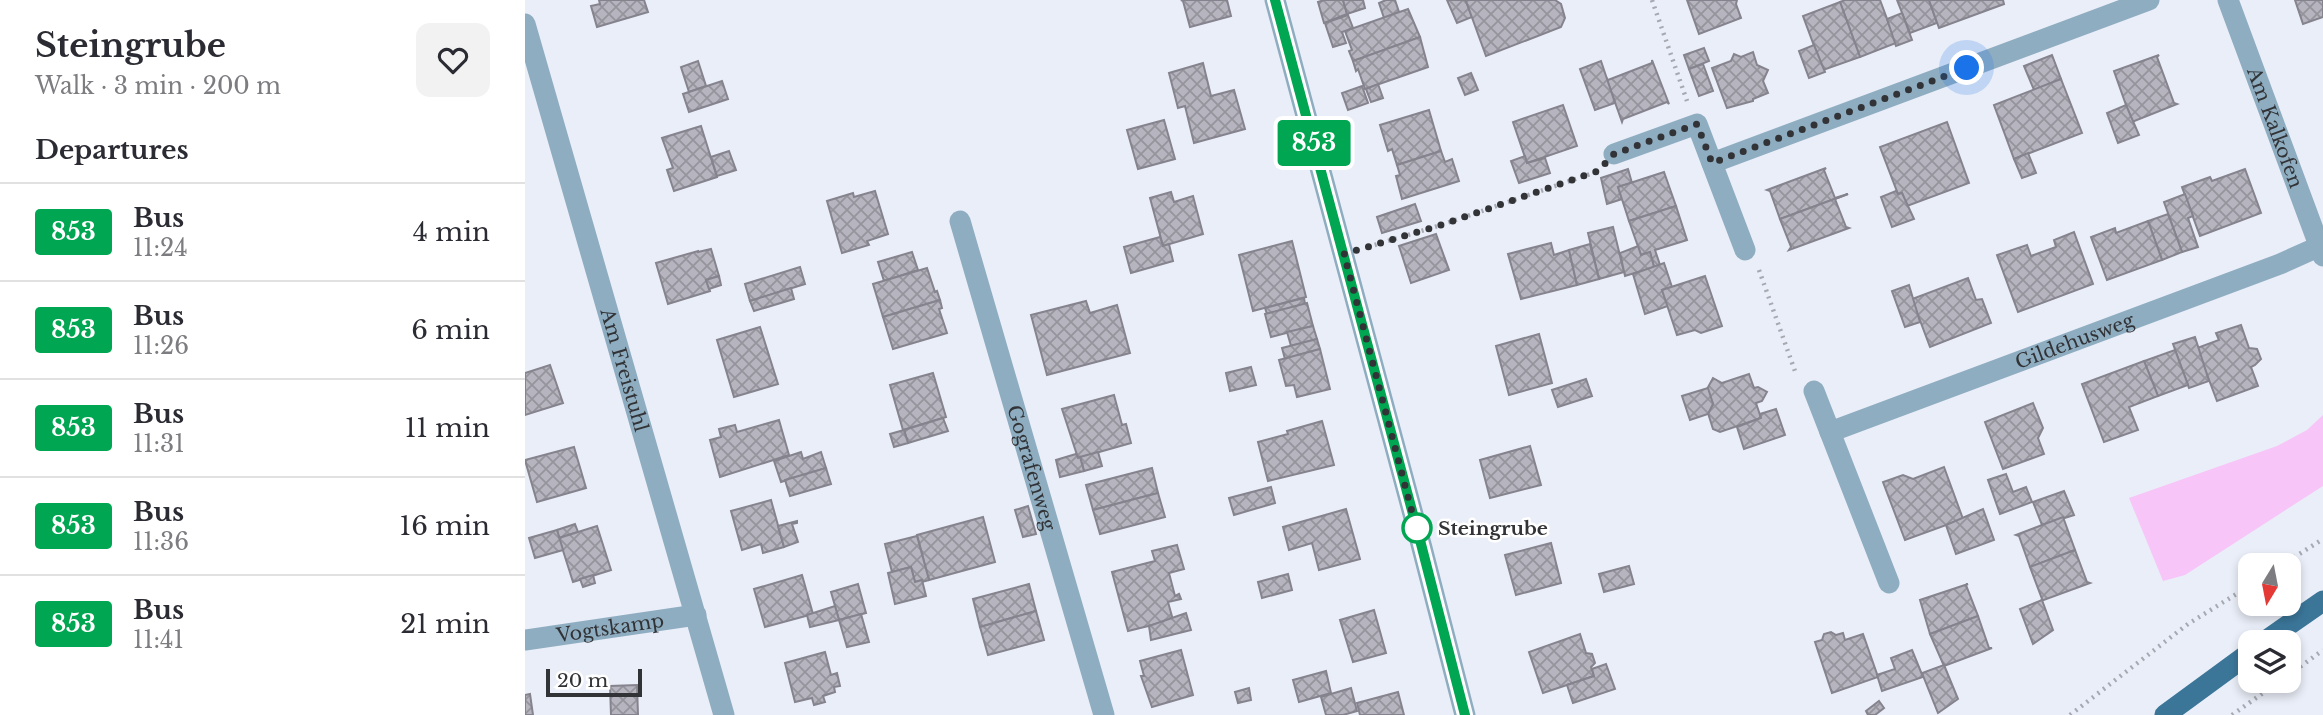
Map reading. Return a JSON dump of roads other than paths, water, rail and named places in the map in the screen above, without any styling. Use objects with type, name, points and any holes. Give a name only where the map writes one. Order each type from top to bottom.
[{"type":"main road","points":[[2281,630],[2323,601]]},
{"type":"main road","points":[[2165,715],[2238,662]]},
{"type":"street","points":[[1275,0],[1465,715]]},
{"type":"street","points":[[1712,163],[2149,0]]},
{"type":"street","name":"Am Kalkofen","points":[[2228,0],[2321,252]]},
{"type":"street","name":"Am Freistuhl","points":[[525,24],[724,715]]},
{"type":"street","points":[[1614,154],[1697,124],[1745,250]]},
{"type":"street","name":"Gografenweg","points":[[960,221],[1104,715]]},
{"type":"street","name":"Gildehusweg","points":[[1830,432],[2280,264],[2321,252]]},
{"type":"street","points":[[1814,391],[1889,583]]},
{"type":"street","name":"Vogtskamp","points":[[525,640],[696,615]]},
{"type":"place","name":"Steingrube","points":[[1417,528]]}]
